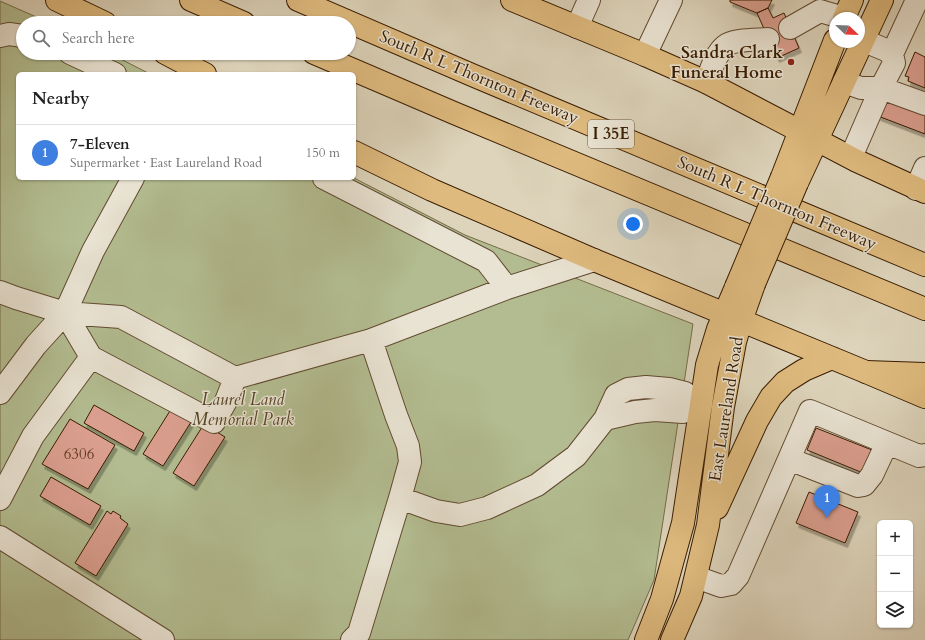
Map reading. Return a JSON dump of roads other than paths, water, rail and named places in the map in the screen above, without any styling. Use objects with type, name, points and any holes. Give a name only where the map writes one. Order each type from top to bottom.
[{"type":"main road","points":[[57,0],[90,16]]},
{"type":"main road","points":[[190,0],[228,16]]},
{"type":"main road","name":"South R L Thornton Freeway","points":[[298,0],[335,16]]},
{"type":"main road","points":[[512,0],[541,6],[577,27],[706,82],[851,158],[921,191]]},
{"type":"main road","points":[[847,12],[852,0]]},
{"type":"main road","points":[[865,34],[882,0]]},
{"type":"main road","name":"South R L Thornton Freeway","points":[[356,25],[479,78],[925,264]]},
{"type":"main road","points":[[809,135],[833,48]]},
{"type":"main road","points":[[809,135],[844,82],[859,48]]},
{"type":"main road","points":[[178,60],[201,72]]},
{"type":"main road","name":"I 35E","points":[[330,60],[925,309]]},
{"type":"main road","name":"East Laureland Road","points":[[646,640],[662,599],[683,523],[700,404],[707,365],[716,335],[732,317],[809,135]]},
{"type":"main road","points":[[356,153],[432,190],[594,260],[925,397]]},
{"type":"main road","name":"East Laureland Road","points":[[672,640],[691,596],[708,525],[723,407],[735,342],[732,317]]},
{"type":"main road","points":[[708,525],[757,421],[771,397],[785,382],[832,358]]},
{"type":"main road","points":[[866,372],[925,374]]},
{"type":"main road","points":[[700,404],[723,407]]},
{"type":"lane","points":[[645,55],[670,0]]},
{"type":"lane","points":[[851,158],[881,88],[894,63],[892,54],[917,0]]},
{"type":"lane","points":[[577,27],[588,2]]},
{"type":"lane","points":[[790,28],[820,11],[829,14]]},
{"type":"lane","points":[[0,36],[9,34],[16,35]]},
{"type":"lane","points":[[706,82],[719,52],[726,45],[736,42],[768,39]]},
{"type":"lane","points":[[865,41],[892,54]]},
{"type":"lane","points":[[85,60],[111,72]]},
{"type":"lane","points":[[844,82],[861,88],[881,88],[925,104]]},
{"type":"lane","points":[[921,191],[925,168]]},
{"type":"lane","points":[[0,393],[36,345],[64,313],[93,251],[132,180]]},
{"type":"lane","points":[[328,180],[486,261],[507,288]]},
{"type":"lane","points":[[0,292],[64,313],[121,317],[235,378],[371,340],[507,288],[594,260]]},
{"type":"lane","points":[[64,313],[91,357],[214,422],[226,401],[235,378]]},
{"type":"lane","points":[[352,640],[359,633],[410,462],[408,446],[371,340]]},
{"type":"lane","points":[[0,499],[33,436],[91,357]]},
{"type":"lane","points":[[400,498],[436,511],[460,516],[487,508],[543,481],[576,456],[605,419],[635,412],[655,410],[683,412],[700,404]]},
{"type":"lane","points":[[696,577],[721,586],[731,584],[738,576],[810,411],[919,456],[925,455]]},
{"type":"lane","points":[[789,459],[858,486],[864,486],[872,475],[887,443]]},
{"type":"lane","points":[[0,536],[163,640]]},
{"type":"place","name":"Sandra Clark Funeral Home","points":[[791,62]]},
{"type":"place","name":"7-Eleven","points":[[827,518]]},
{"type":"park label","name":"Laurel Land Memorial Park","points":[[243,409]]}]
